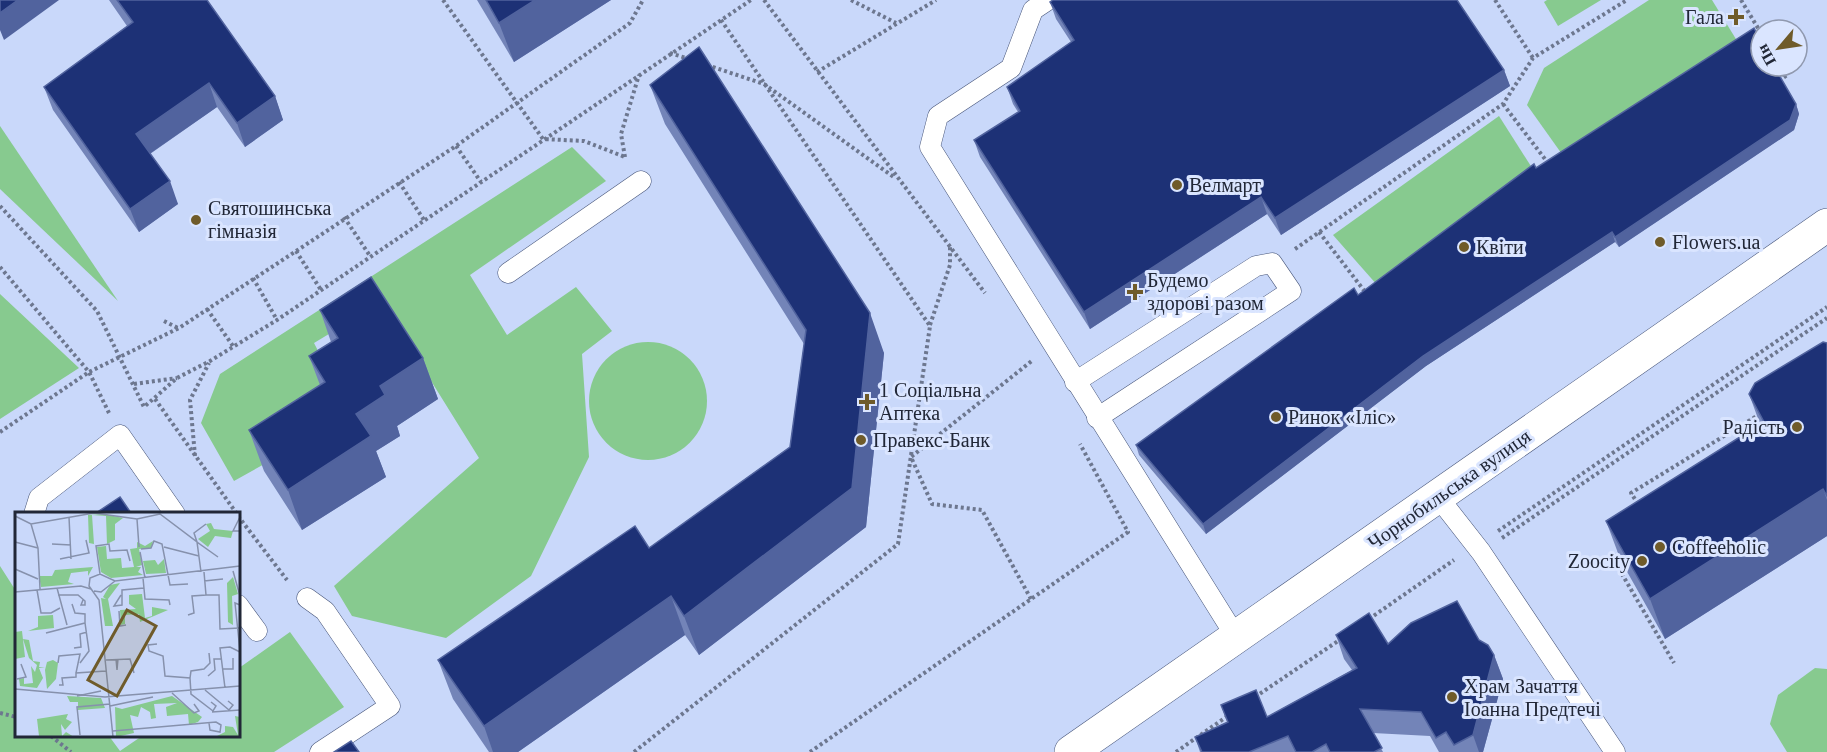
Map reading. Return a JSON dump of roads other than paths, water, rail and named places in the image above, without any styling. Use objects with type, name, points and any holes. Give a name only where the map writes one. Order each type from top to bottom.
[{"type":"main road","name":"Чорнобильська вулиця","points":[[1071,752],[1827,225]]},
{"type":"lane","points":[[1048,0],[1033,10],[1011,68],[938,116],[930,147],[1097,418],[1236,637]]},
{"type":"lane","points":[[508,273],[641,181]]},
{"type":"lane","points":[[1075,382],[1256,266],[1272,263],[1291,291],[1097,418]]},
{"type":"lane","points":[[34,512],[39,498],[120,435],[174,512]]},
{"type":"lane","points":[[1438,497],[1478,549],[1615,752]]},
{"type":"lane","points":[[307,598],[325,611],[390,706],[320,752]]},
{"type":"lane","points":[[240,608],[257,631]]},
{"type":"place","name":"Гала","points":[[1736,17]]},
{"type":"place","name":"Велмарт","points":[[1177,185]]},
{"type":"place","name":"Святошинська гімназія","points":[[196,220]]},
{"type":"place","name":"Flowers.ua","points":[[1660,242]]},
{"type":"place","name":"Квіти","points":[[1464,247]]},
{"type":"place","name":"Будемо здорові разом","points":[[1135,292]]},
{"type":"place","name":"1 Соціальна Аптека","points":[[867,402]]},
{"type":"place","name":"Ринок «Іліс»","points":[[1276,417]]},
{"type":"place","name":"Радість","points":[[1797,427]]},
{"type":"place","name":"Правекс-Банк","points":[[861,440]]},
{"type":"place","name":"Coffeeholic","points":[[1660,547]]},
{"type":"place","name":"Zoocity","points":[[1642,561]]},
{"type":"place","name":"Храм Зачаття Іоанна Предтечі","points":[[1452,697]]}]
